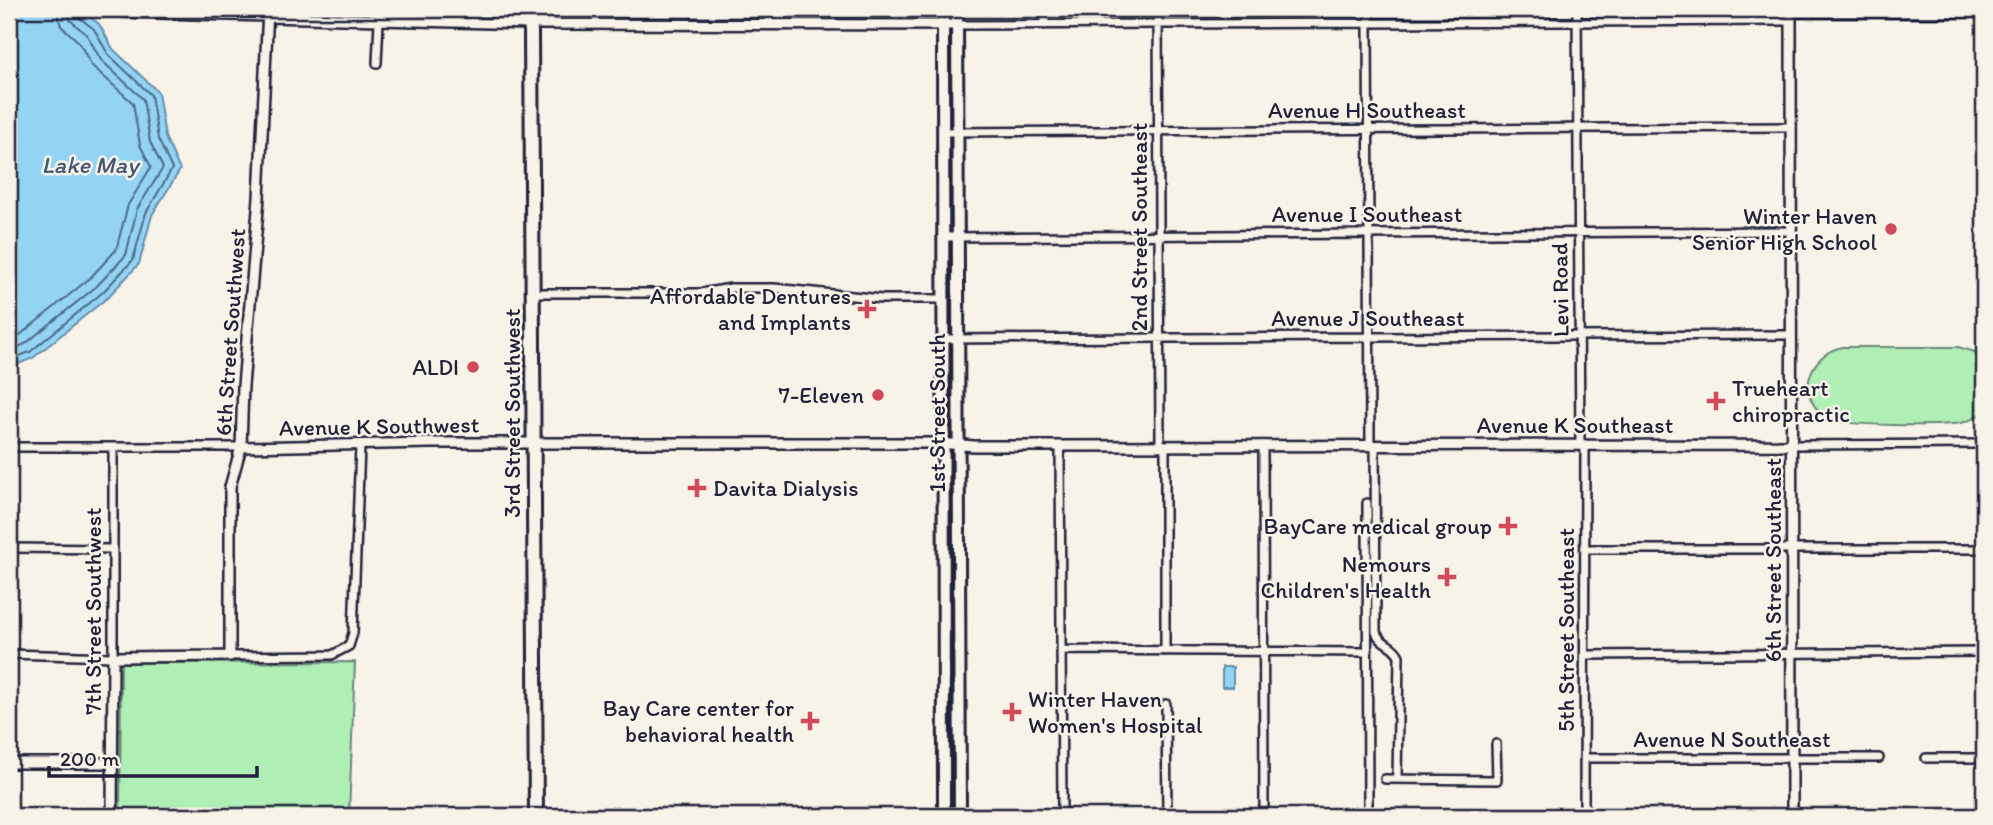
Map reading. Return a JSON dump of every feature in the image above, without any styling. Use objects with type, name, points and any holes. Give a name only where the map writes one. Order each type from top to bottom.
[{"type":"highway","name":"3rd Street Southwest","points":[[531,9],[536,816]]},
{"type":"main road","name":"1st Street South","points":[[943,9],[944,816]]},
{"type":"main road","name":"1st Street South","points":[[957,9],[960,816]]},
{"type":"street","points":[[116,9],[124,13],[268,13],[379,21],[769,25],[1368,24],[1791,14],[1984,13]]},
{"type":"street","points":[[377,63],[379,9]]},
{"type":"street","points":[[769,9],[769,25]]},
{"type":"street","points":[[1045,9],[1045,25]]},
{"type":"street","name":"2nd Street Southeast","points":[[1158,9],[1159,339],[1163,445]]},
{"type":"street","points":[[1371,9],[1368,24],[1368,233],[1376,632],[1380,640],[1394,648],[1399,656],[1397,779]]},
{"type":"street","points":[[1577,9],[1578,131]]},
{"type":"street","name":"6th Street Southwest","points":[[230,656],[230,488],[241,447],[243,386],[259,198],[268,13]]},
{"type":"street","name":"6th Street Southeast","points":[[1791,14],[1792,816]]},
{"type":"street","name":"Avenue H Southeast","points":[[944,132],[1368,129],[1578,131],[1791,127]]},
{"type":"street","name":"Levi Road","points":[[1578,131],[1583,444]]},
{"type":"street","name":"Avenue I Southeast","points":[[944,237],[1791,231]]},
{"type":"street","points":[[532,293],[701,293],[731,288],[774,288],[882,299],[944,299]]},
{"type":"street","name":"Avenue J Southeast","points":[[944,339],[1791,335]]},
{"type":"street","name":"Avenue K Southwest","points":[[9,447],[944,443],[959,446]]},
{"type":"street","name":"5th Street Southeast","points":[[1583,444],[1584,816]]},
{"type":"street","name":"Avenue K Southeast","points":[[959,446],[1984,444]]},
{"type":"street","points":[[1163,445],[1166,651]]},
{"type":"street","points":[[1263,445],[1265,816]]},
{"type":"street","points":[[9,654],[113,657],[332,655],[346,649],[353,633],[360,446]]},
{"type":"street","points":[[1060,446],[1062,816]]},
{"type":"street","name":"7th Street Southwest","points":[[112,816],[113,448]]},
{"type":"street","points":[[1367,503],[1368,816]]},
{"type":"street","points":[[9,548],[113,549]]},
{"type":"street","points":[[1585,549],[1984,549]]},
{"type":"street","points":[[1061,650],[1367,652]]},
{"type":"street","points":[[1585,655],[1984,652]]},
{"type":"street","points":[[1166,704],[1167,816]]},
{"type":"street","points":[[1385,779],[1497,780],[1496,744]]},
{"type":"street","name":"Avenue N Southeast","points":[[1584,758],[1879,758]]},
{"type":"street","points":[[1926,758],[1984,758]]},
{"type":"street","points":[[9,763],[112,764]]},
{"type":"green space","points":[[1843,347],[1958,347],[1975,352],[1984,360],[1984,410],[1968,421],[1914,425],[1837,421],[1817,410],[1811,400],[1810,378],[1814,367],[1831,351]]},
{"type":"green space","points":[[355,662],[349,816],[120,816],[121,663]]},
{"type":"water","name":"Lake May","points":[[9,9],[80,9],[99,24],[113,49],[158,92],[165,137],[180,170],[152,215],[139,264],[108,297],[33,358],[9,368]]},
{"type":"water","points":[[1222,667],[1233,667],[1233,687],[1222,687]]},
{"type":"place","name":"Winter Haven Senior High School","points":[[1891,229]]},
{"type":"place","name":"Affordable Dentures and Implants","points":[[867,309]]},
{"type":"place","name":"ALDI","points":[[473,367]]},
{"type":"place","name":"7-Eleven","points":[[878,395]]},
{"type":"place","name":"Trueheart chiropractic","points":[[1716,401]]},
{"type":"place","name":"Davita Dialysis","points":[[697,488]]},
{"type":"place","name":"BayCare medical group","points":[[1508,526]]},
{"type":"place","name":"Nemours Children's Health","points":[[1447,577]]},
{"type":"place","name":"Winter Haven Women's Hospital","points":[[1012,712]]},
{"type":"place","name":"Bay Care center for behavioral health","points":[[810,721]]}]
